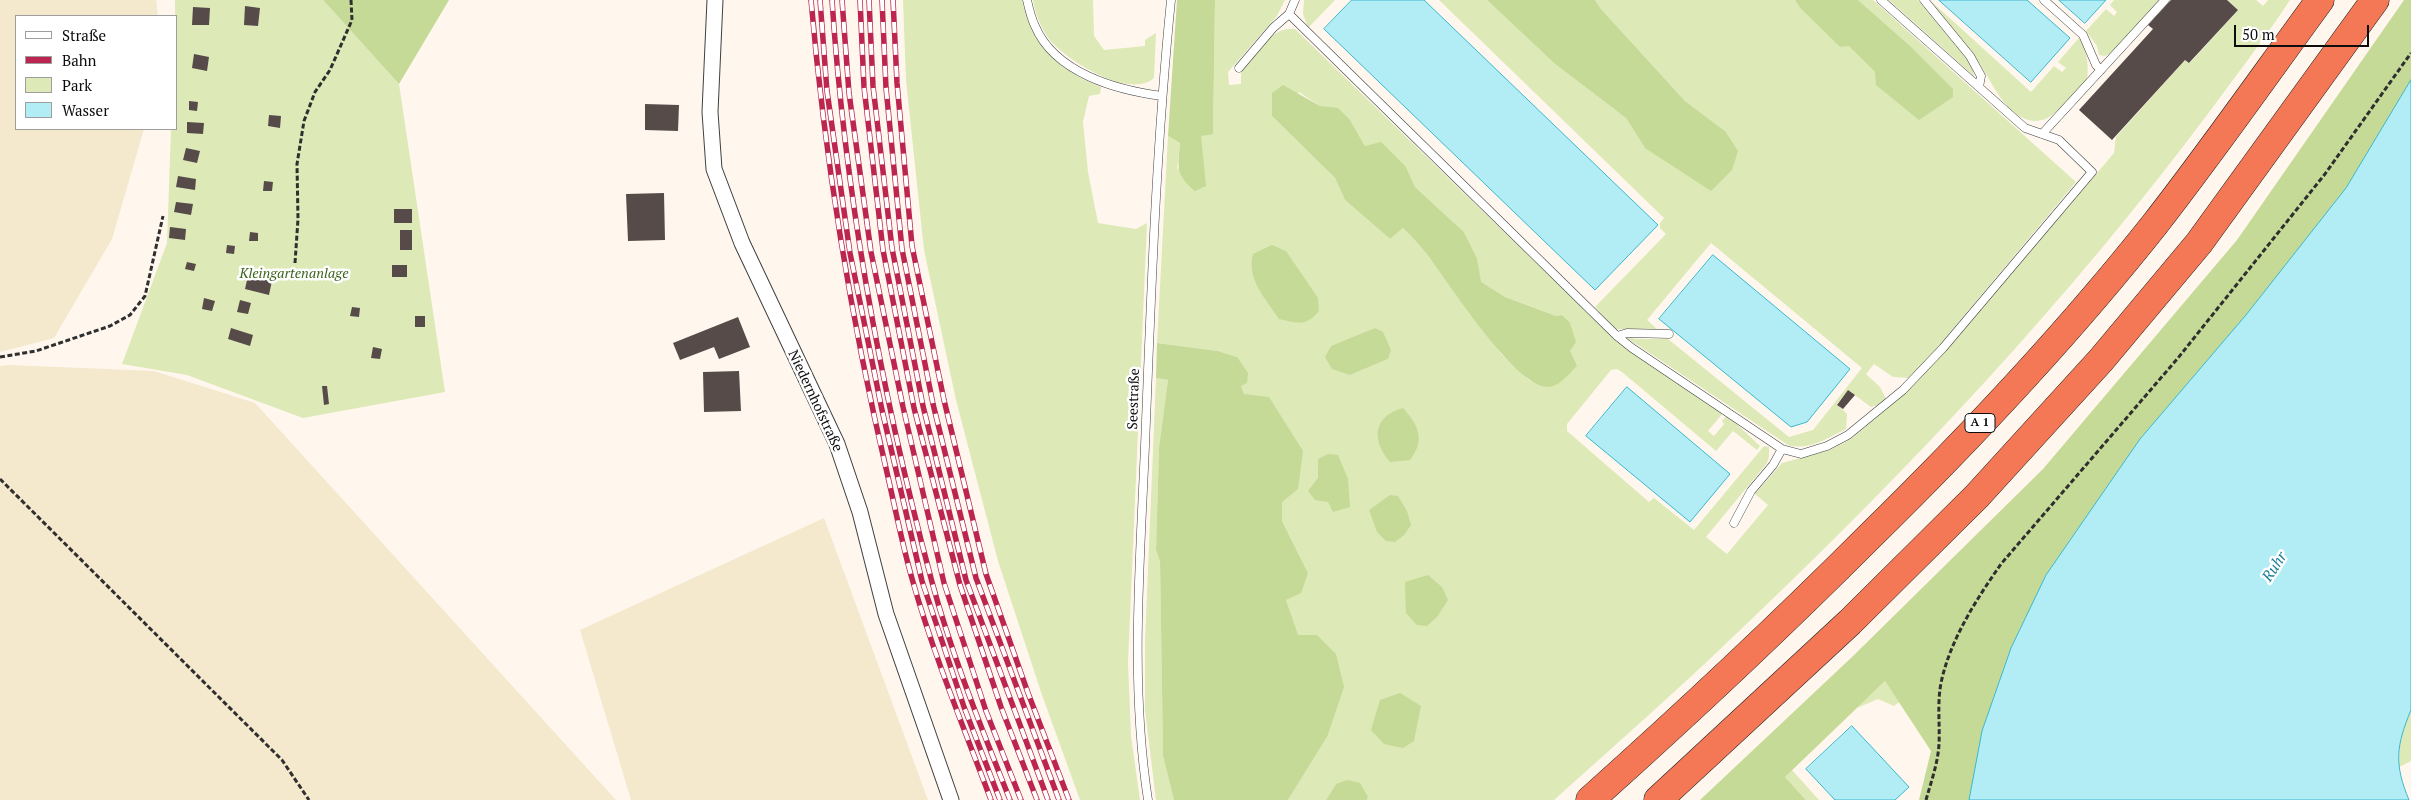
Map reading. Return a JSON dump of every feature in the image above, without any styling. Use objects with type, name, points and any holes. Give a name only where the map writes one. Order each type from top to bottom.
[{"type":"highway","name":"A 1","points":[[1590,800],[1672,727],[1826,580],[1938,469],[2049,349],[2154,224],[2320,0]]},
{"type":"highway","points":[[1658,800],[1864,608],[1977,496],[2101,360],[2199,243],[2375,0]]},
{"type":"street","name":"Niedernhofstraße","points":[[715,0],[710,112],[714,169],[742,244],[837,444],[860,512],[886,614],[951,800]]},
{"type":"lane","points":[[1027,0],[1035,27],[1044,42],[1067,63],[1090,78],[1122,90],[1162,96]]},
{"type":"lane","name":"Seestraße","points":[[1148,800],[1141,757],[1137,686],[1152,264],[1162,96],[1171,0]]},
{"type":"lane","points":[[1239,68],[1273,28],[1289,14],[1295,0]]},
{"type":"lane","points":[[1289,14],[1617,336],[1782,449],[1801,454],[1827,446],[1848,435],[1903,390],[1943,348],[2092,172],[2059,140],[2024,128],[1881,0]]},
{"type":"lane","points":[[1924,0],[1970,56],[1980,76],[1979,87]]},
{"type":"lane","points":[[2044,0],[2083,35],[2096,64],[2101,70]]},
{"type":"lane","points":[[2042,134],[2165,0]]},
{"type":"lane","points":[[1617,336],[1627,333],[1669,334]]},
{"type":"lane","points":[[1734,523],[1751,491],[1773,465],[1782,449]]},
{"type":"path","points":[[295,263],[298,219],[297,164],[304,121],[316,92],[334,62],[352,20],[351,0]]},
{"type":"path","points":[[1926,800],[1936,768],[1939,746],[1938,708],[1950,652],[1984,589],[2001,564],[2178,358],[2326,174],[2411,53]]},
{"type":"path","points":[[0,357],[36,351],[110,326],[130,315],[145,296],[163,216]]},
{"type":"path","points":[[0,478],[282,760],[309,800]]},
{"type":"shaded area","points":[[0,0],[156,0],[158,15],[15,15],[15,130],[144,130],[112,239],[54,338],[0,352]]},
{"type":"shaded area","points":[[0,366],[154,371],[255,403],[616,800],[0,800]]},
{"type":"shaded area","points":[[824,518],[928,800],[631,800],[580,630]]},
{"type":"green space","name":"Kleingartenanlage","points":[[175,0],[323,0],[399,84],[445,392],[303,418],[187,375],[122,364],[167,243],[171,130],[178,130],[178,15],[175,15]]},
{"type":"green space","points":[[323,0],[449,0],[399,84]]},
{"type":"green space","points":[[903,0],[1022,0],[1032,30],[1049,54],[1072,73],[1101,87],[1100,94],[1089,96],[1083,122],[1088,172],[1098,223],[1136,229],[1147,223],[1128,662],[1131,736],[1140,800],[1080,800],[1042,695],[998,561],[956,400],[924,250],[906,80]]},
{"type":"green space","points":[[1033,0],[1093,0],[1094,36],[1104,50],[1145,46],[1145,40],[1156,33],[1154,78],[1143,84],[1114,81],[1098,75],[1069,57],[1057,48],[1043,30]]},
{"type":"green space","points":[[1177,0],[1215,0],[1213,134],[1201,136],[1206,186],[1195,191],[1184,180],[1179,170],[1180,143],[1168,136]]},
{"type":"green space","points":[[1215,0],[1285,0],[1277,16],[1228,72],[1229,85],[1241,84],[1241,73],[1257,51],[1271,37],[1286,29],[1295,29],[1609,334],[1630,351],[1723,413],[1708,431],[1714,436],[1724,424],[1722,421],[1727,415],[1760,446],[1757,450],[1733,431],[1716,451],[1617,369],[1611,370],[1567,424],[1567,431],[1649,502],[1654,498],[1694,530],[1764,446],[1769,447],[1767,463],[1706,537],[1727,554],[1768,505],[1755,494],[1782,463],[1830,450],[1851,439],[1905,393],[1947,349],[2114,153],[2116,137],[2185,60],[2190,63],[2238,10],[2227,0],[2256,0],[2263,6],[2268,0],[2290,0],[2241,70],[2156,181],[2043,317],[1984,383],[1800,573],[1691,676],[1554,800],[1367,800],[1368,797],[1336,784],[1326,800],[1288,800],[1327,737],[1286,600],[1308,573],[1282,521],[1282,502],[1241,386],[1237,357],[1218,351],[1157,343],[1168,136],[1180,143],[1177,170],[1201,136],[1213,133]],"holes":[[[1299,92],[1320,106],[1350,120],[1365,146],[1406,167],[1415,187],[1464,232],[1477,258],[1480,282],[1505,297],[1556,316],[1562,315],[1570,351],[1546,387],[1529,380],[1502,355],[1425,251],[1403,228],[1390,239],[1345,200],[1335,178],[1272,116]],[[1375,328],[1388,359],[1350,375],[1360,336]]]},
{"type":"green space","points":[[1304,0],[1335,0],[1308,28],[1303,14]]},
{"type":"green space","points":[[1439,0],[1487,0],[1555,64],[1626,118],[1645,148],[1725,131],[1685,101],[1601,9],[1595,0],[1795,0],[1800,8],[1840,47],[1849,45],[1875,72],[1908,44],[1858,0],[1873,0],[2076,182],[1931,355],[1909,378],[1893,377],[1874,364],[1866,374],[1880,387],[1886,399],[1879,405],[1871,407],[1848,390],[1837,404],[1847,414],[1846,429],[1811,445],[1788,445],[1627,338],[1668,339],[1789,437],[1813,430],[1862,368],[1711,243],[1647,320],[1657,329],[1616,329],[1595,307],[1666,234],[1660,228],[1660,223],[1664,218]]},
{"type":"green space","points":[[1487,0],[1595,0],[1601,9],[1685,101],[1725,131],[1738,151],[1732,170],[1711,191],[1645,148],[1626,118],[1555,64]]},
{"type":"green space","points":[[1795,0],[1858,0],[1908,44],[1953,89],[1953,97],[1919,120],[1876,85],[1875,72],[1849,46],[1840,47],[1800,8]]},
{"type":"green space","points":[[1889,0],[1918,0],[1966,57],[1972,67],[1974,76]]},
{"type":"green space","points":[[2114,0],[2161,0],[2110,54],[2099,55],[2097,46],[2086,31],[2106,9],[2114,16],[2117,12],[2110,5]]},
{"type":"green space","points":[[2404,0],[2411,0],[2411,80],[2346,188],[2246,315],[2140,439],[2046,575],[2011,648],[1982,731],[1969,800],[1919,800],[1931,751],[1885,681],[1785,777],[1806,800],[1700,800],[1852,657],[2043,469],[2237,240]]},
{"type":"green space","points":[[1932,2],[2031,92],[2054,66],[2062,72],[2066,68],[2058,62],[2079,38],[2087,59],[2088,72],[2086,82],[2050,117],[2037,121],[2021,117],[2006,105],[1975,57]]},
{"type":"green space","points":[[1283,85],[1320,106],[1338,108],[1350,120],[1365,146],[1381,142],[1406,167],[1415,187],[1464,232],[1477,258],[1481,282],[1505,297],[1556,316],[1562,315],[1570,323],[1576,342],[1570,351],[1577,366],[1556,385],[1547,387],[1533,382],[1517,369],[1482,330],[1418,243],[1403,228],[1390,239],[1345,200],[1335,178],[1272,116],[1272,93]]},
{"type":"green space","points":[[1272,245],[1286,251],[1318,298],[1319,311],[1310,320],[1296,322],[1279,319],[1258,288],[1252,272],[1253,254]]},
{"type":"green space","points":[[1375,328],[1383,332],[1391,350],[1388,359],[1350,375],[1332,369],[1325,357],[1331,346]]},
{"type":"green space","points":[[1157,343],[1218,351],[1237,357],[1248,373],[1247,383],[1241,386],[1244,394],[1269,397],[1303,451],[1298,489],[1282,502],[1282,521],[1308,573],[1301,593],[1286,600],[1298,635],[1317,635],[1336,654],[1344,687],[1327,737],[1288,800],[1174,800],[1163,756],[1160,561],[1156,550],[1159,447],[1168,380],[1156,378]]},
{"type":"green space","points":[[1156,378],[1168,380],[1159,447],[1156,550],[1160,560],[1163,756],[1174,800],[1156,800],[1145,710],[1145,641]]},
{"type":"green space","points":[[1403,408],[1416,426],[1419,439],[1418,445],[1410,460],[1390,462],[1380,445],[1378,430],[1386,417]]},
{"type":"green space","points":[[1328,454],[1338,455],[1348,479],[1350,507],[1333,512],[1328,502],[1315,500],[1308,491],[1318,478],[1318,459]]},
{"type":"green space","points":[[1390,495],[1398,496],[1407,511],[1411,525],[1404,535],[1395,542],[1386,541],[1377,532],[1369,510]]},
{"type":"green space","points":[[1428,575],[1442,587],[1448,600],[1437,617],[1427,626],[1417,625],[1406,613],[1405,582]]},
{"type":"green space","points":[[1885,681],[1899,702],[1894,706],[1878,699],[1857,708]]},
{"type":"green space","points":[[1400,693],[1421,706],[1414,741],[1403,748],[1384,744],[1371,730],[1380,700]]},
{"type":"green space","points":[[2411,710],[2411,761],[2399,767],[2400,736]]},
{"type":"green space","points":[[1792,770],[1819,800],[1806,800],[1785,777]]},
{"type":"green space","points":[[1347,780],[1360,783],[1368,797],[1367,800],[1326,800],[1336,784]]},
{"type":"water","points":[[1352,0],[1424,0],[1658,225],[1595,290],[1324,29]]},
{"type":"water","points":[[1939,0],[2027,0],[2070,38],[2031,82]]},
{"type":"water","points":[[2059,0],[2106,0],[2085,23]]},
{"type":"water","name":"Ruhr","points":[[2411,80],[2411,710],[2402,734],[2399,755],[2401,776],[2409,800],[1969,800],[1982,731],[2011,648],[2046,575],[2140,439],[2246,315],[2346,188]]},
{"type":"water","points":[[1713,255],[1850,369],[1807,422],[1791,427],[1659,319]]},
{"type":"water","points":[[1627,387],[1730,474],[1690,522],[1586,436]]},
{"type":"water","points":[[1852,726],[1909,787],[1895,800],[1835,800],[1806,769]]},
{"type":"building","points":[[2171,0],[2227,0],[2238,10],[2189,63],[2185,60],[2112,140],[2079,110],[2153,29],[2148,25]]},
{"type":"building","points":[[245,6],[260,8],[258,26],[244,25]]},
{"type":"building","points":[[193,7],[210,8],[209,25],[192,25]]},
{"type":"building","points":[[194,54],[209,57],[207,71],[192,68]]},
{"type":"building","points":[[189,101],[198,102],[197,111],[189,110]]},
{"type":"building","points":[[645,104],[679,105],[678,131],[645,130]]},
{"type":"building","points":[[269,115],[281,116],[280,128],[268,126]]},
{"type":"building","points":[[187,122],[204,123],[203,134],[187,133]]},
{"type":"building","points":[[186,148],[200,151],[197,163],[183,160]]},
{"type":"building","points":[[178,176],[196,179],[195,190],[176,187]]},
{"type":"building","points":[[264,181],[273,182],[272,191],[263,191]]},
{"type":"building","points":[[664,193],[665,240],[628,241],[626,194]]},
{"type":"building","points":[[176,202],[193,204],[191,215],[174,212]]},
{"type":"building","points":[[394,209],[412,209],[412,223],[394,223]]},
{"type":"building","points":[[170,227],[186,229],[185,240],[169,238]]},
{"type":"building","points":[[400,230],[412,230],[412,250],[400,250]]},
{"type":"building","points":[[250,232],[258,233],[258,241],[249,241]]},
{"type":"building","points":[[227,245],[235,246],[234,254],[226,253]]},
{"type":"building","points":[[187,262],[196,264],[194,271],[185,269]]},
{"type":"building","points":[[392,265],[407,265],[407,277],[392,277]]},
{"type":"building","points":[[249,271],[273,276],[269,295],[245,289]]},
{"type":"building","points":[[204,298],[215,301],[212,311],[202,309]]},
{"type":"building","points":[[240,300],[251,303],[248,314],[237,312]]},
{"type":"building","points":[[352,307],[360,308],[359,317],[350,316]]},
{"type":"building","points":[[415,316],[425,316],[425,327],[415,327]]},
{"type":"building","points":[[738,317],[750,347],[719,359],[714,347],[680,360],[673,343]]},
{"type":"building","points":[[231,328],[253,335],[250,346],[228,339]]},
{"type":"building","points":[[373,347],[382,349],[380,359],[371,358]]},
{"type":"building","points":[[739,371],[741,411],[704,412],[703,372]]},
{"type":"building","points":[[322,386],[327,386],[329,404],[324,405]]},
{"type":"building","points":[[1848,390],[1855,395],[1843,409],[1837,405]]},
{"type":"railway","points":[[811,0],[824,120],[851,300],[862,359],[900,530],[913,582],[930,637],[991,800]]},
{"type":"railway","points":[[820,0],[827,91],[850,253],[882,410],[922,581],[964,707],[1000,800]]},
{"type":"railway","points":[[832,0],[846,147],[856,220],[881,366],[897,438],[940,610],[968,692],[1010,800]]},
{"type":"railway","points":[[842,0],[849,93],[871,252],[903,407],[944,583],[986,711],[1021,800]]},
{"type":"railway","points":[[860,0],[864,87],[883,250],[914,408],[960,585],[1001,707],[1037,800]]},
{"type":"railway","points":[[869,0],[873,86],[892,248],[923,406],[966,580],[1048,800]]},
{"type":"railway","points":[[882,0],[886,88],[902,249],[933,404],[976,578],[1059,800]]},
{"type":"railway","points":[[893,0],[897,83],[912,246],[944,400],[986,574],[1028,693],[1069,800]]}]
